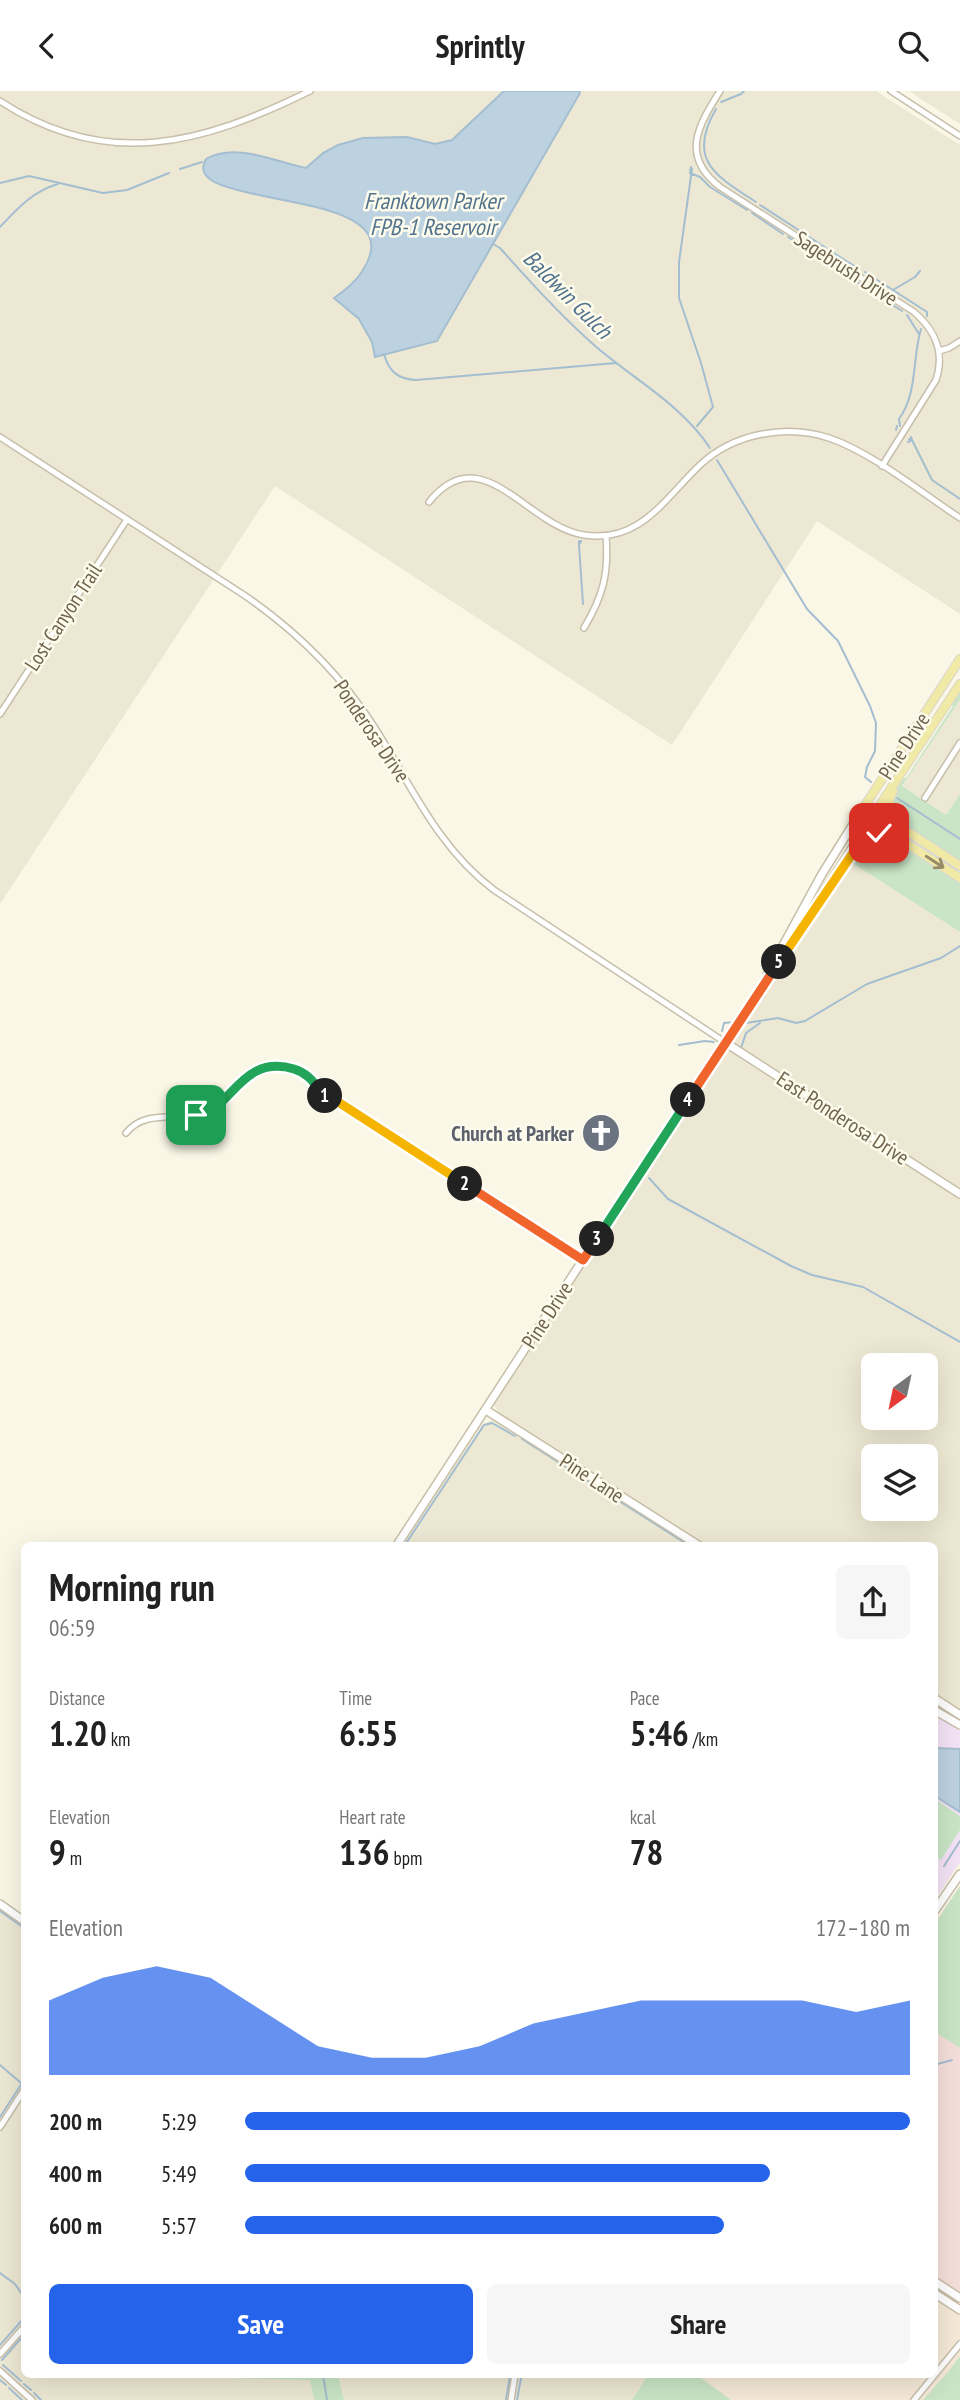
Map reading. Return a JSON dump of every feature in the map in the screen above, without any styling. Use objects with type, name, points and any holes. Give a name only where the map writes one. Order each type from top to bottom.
[{"type":"main road","name":"Pine Drive","points":[[766,979],[769,968],[809,896],[960,659]]},
{"type":"main road","name":"Pine Drive","points":[[399,1542],[960,684]]},
{"type":"main road","points":[[913,756],[888,802],[893,820],[960,866]]},
{"type":"main road","points":[[862,810],[913,835]]},
{"type":"main road","points":[[872,816],[891,834],[960,878]]},
{"type":"main road","points":[[841,867],[864,837],[891,834]]},
{"type":"main road","name":"East Ponderosa Drive","points":[[726,1043],[960,1194]]},
{"type":"main road","name":"Pine Lane","points":[[486,1411],[693,1542]]},
{"type":"main road","points":[[938,1701],[960,1715]]},
{"type":"main road","points":[[938,1713],[960,1727]]},
{"type":"main road","points":[[938,1906],[960,1874]]},
{"type":"main road","points":[[0,1904],[21,1919]]},
{"type":"main road","points":[[938,2284],[960,2298]]},
{"type":"main road","points":[[938,2296],[960,2310]]},
{"type":"street","points":[[0,101],[38,123],[64,133],[91,140],[134,144],[162,143],[205,133],[310,91]]},
{"type":"street","name":"Sagebrush Drive","points":[[720,91],[701,121],[696,138],[697,154],[706,174],[720,187],[914,312],[928,327],[939,351]]},
{"type":"street","points":[[891,91],[960,136]]},
{"type":"street","points":[[882,466],[933,387],[939,369],[939,351],[960,341]]},
{"type":"street","points":[[429,502],[440,488],[452,480],[479,478],[563,529],[583,535],[606,537],[644,522],[701,464],[718,452],[750,437],[785,431],[819,435],[844,443],[960,518]]},
{"type":"street","name":"Ponderosa Drive","points":[[0,437],[259,605],[318,656],[368,718],[446,844],[475,875],[726,1043]]},
{"type":"street","name":"Lost Canyon Trail","points":[[0,714],[126,521]]},
{"type":"street","points":[[583,628],[598,603],[605,583],[608,560],[606,537]]},
{"type":"street","points":[[925,798],[960,743]]},
{"type":"street","points":[[126,1133],[141,1120],[201,1114],[218,1104],[242,1079],[255,1071],[273,1067],[290,1068],[303,1073],[316,1084],[318,1090],[315,1097],[326,1095],[332,1098],[583,1260]]},
{"type":"street","points":[[0,2127],[21,2095]]},
{"type":"street","points":[[0,2354],[21,2330]]},
{"type":"street","points":[[938,2371],[960,2344]]},
{"type":"street","points":[[0,2371],[32,2400]]},
{"type":"street","points":[[511,2400],[515,2378]]},
{"type":"street","points":[[914,2400],[932,2378]]},
{"type":"shaded area","points":[[0,91],[876,91],[960,145],[960,614],[817,521],[672,745],[275,486],[0,904]]},
{"type":"shaded area","points":[[909,91],[960,91],[960,124],[927,103]]},
{"type":"shaded area","points":[[960,700],[960,794],[946,815],[902,786]]},
{"type":"shaded area","points":[[849,861],[960,932],[960,1713],[938,1697],[938,1542],[699,1542],[499,1414],[494,1405]]},
{"type":"shaded area","points":[[492,1420],[525,1438],[687,1542],[404,1542],[482,1425]]},
{"type":"shaded area","points":[[938,1715],[960,1731],[960,1862],[938,1895]]},
{"type":"shaded area","points":[[960,1886],[960,2294],[938,2279],[938,1918]]},
{"type":"shaded area","points":[[0,1909],[21,1924],[21,2378],[310,2380],[314,2400],[0,2400]]},
{"type":"shaded area","points":[[938,2300],[960,2315],[960,2400],[731,2400],[699,2378],[938,2378]]},
{"type":"shaded area","points":[[339,2378],[646,2378],[632,2400],[344,2400]]},
{"type":"green space","points":[[960,691],[960,700],[902,786],[946,815],[960,794],[960,861],[903,824],[893,812],[893,794],[953,706],[951,704]]},
{"type":"green space","points":[[887,837],[960,883],[960,932],[849,861],[868,838]]},
{"type":"green space","points":[[938,1801],[960,1816],[960,1830],[941,1860],[938,1858]]},
{"type":"green space","points":[[960,1886],[960,2048],[938,2034],[938,1919]]},
{"type":"green space","points":[[960,2356],[960,2400],[923,2400],[948,2372]]},
{"type":"green space","points":[[218,2378],[339,2378],[344,2400],[314,2400],[310,2380]]},
{"type":"green space","points":[[646,2378],[701,2378],[731,2400],[632,2400]]},
{"type":"water","name":"Franktown Parker FPB-1 Reservoir","points":[[504,91],[580,93],[437,341],[375,357],[372,342],[359,319],[334,298],[355,281],[363,270],[369,258],[369,235],[351,220],[322,209],[223,186],[206,175],[206,159],[230,152],[256,155],[306,168],[323,153],[338,145],[363,138],[407,137],[435,144],[452,140]]},
{"type":"water","points":[[938,1748],[960,1749],[960,1812],[938,1798]]},
{"type":"waterway","points":[[721,102],[744,91]]},
{"type":"waterway","points":[[716,109],[707,127],[705,154],[718,175],[756,202]]},
{"type":"waterway","name":"Baldwin Gulch","points":[[180,169],[202,162]]},
{"type":"waterway","points":[[691,167],[690,173],[747,210]]},
{"type":"waterway","points":[[692,169],[679,262],[679,298],[713,407],[697,426]]},
{"type":"waterway","name":"Baldwin Gulch","points":[[0,183],[29,176],[103,193],[127,190],[169,173]]},
{"type":"waterway","points":[[0,227],[33,196],[58,184]]},
{"type":"waterway","points":[[760,205],[826,248]]},
{"type":"waterway","points":[[752,213],[783,234]]},
{"type":"waterway","points":[[788,237],[809,250]]},
{"type":"waterway","name":"Baldwin Gulch","points":[[493,244],[500,248],[581,334],[671,405],[710,448]]},
{"type":"waterway","points":[[832,252],[859,269]]},
{"type":"waterway","points":[[813,253],[824,260]]},
{"type":"waterway","points":[[828,263],[847,275]]},
{"type":"waterway","points":[[893,290],[920,271]]},
{"type":"waterway","points":[[865,272],[927,312],[927,316]]},
{"type":"waterway","points":[[852,279],[882,298]]},
{"type":"waterway","points":[[886,301],[902,311]]},
{"type":"waterway","points":[[907,315],[919,334]]},
{"type":"waterway","points":[[900,426],[899,419],[912,387],[921,329]]},
{"type":"waterway","points":[[384,354],[395,373],[416,380],[616,363]]},
{"type":"waterway","points":[[896,430],[897,426]]},
{"type":"waterway","points":[[908,442],[912,440],[911,437]]},
{"type":"waterway","points":[[909,439],[912,440],[932,480],[960,499]]},
{"type":"waterway","name":"Baldwin Gulch","points":[[717,460],[807,609],[838,641],[870,706],[876,723],[875,751],[865,777],[871,782]]},
{"type":"waterway","points":[[579,541],[579,545],[581,541]]},
{"type":"waterway","points":[[579,545],[583,604]]},
{"type":"waterway","name":"Baldwin Gulch","points":[[897,798],[960,839]]},
{"type":"waterway","points":[[746,1023],[778,1018],[796,1023],[805,1021],[867,984],[941,958],[960,946]]},
{"type":"waterway","points":[[722,1031],[724,1023],[735,1022]]},
{"type":"waterway","points":[[741,1048],[746,1033],[760,1023]]},
{"type":"waterway","points":[[679,1045],[714,1042]]},
{"type":"waterway","points":[[649,1178],[668,1199],[791,1266],[812,1275],[863,1287],[960,1342]]},
{"type":"waterway","points":[[407,1542],[484,1425],[492,1423],[515,1436]]},
{"type":"waterway","points":[[522,1439],[683,1542]]},
{"type":"waterway","points":[[944,1866],[960,1841]]},
{"type":"waterway","points":[[0,1911],[21,1926]]},
{"type":"waterway","points":[[938,2064],[952,2060]]},
{"type":"waterway","points":[[0,2065],[21,2083]]},
{"type":"waterway","points":[[0,2117],[21,2085]]},
{"type":"waterway","points":[[0,2273],[15,2284],[21,2293]]},
{"type":"waterway","points":[[0,2345],[21,2321]]},
{"type":"waterway","points":[[2,2360],[21,2338]]},
{"type":"waterway","points":[[3,2365],[21,2381]]},
{"type":"waterway","points":[[323,2378],[327,2400]]},
{"type":"waterway","points":[[506,2400],[510,2378]]},
{"type":"waterway","points":[[517,2400],[521,2378]]},
{"type":"waterway","points":[[0,2380],[6,2385]]},
{"type":"waterway","points":[[24,2384],[31,2390]]},
{"type":"waterway","points":[[9,2388],[22,2400]]},
{"type":"waterway","points":[[34,2393],[41,2400]]},
{"type":"place","name":"Church at Parker","points":[[601,1133]]},
{"type":"route","points":[[196,1115],[209,1111],[242,1079],[255,1071],[273,1067],[298,1070],[316,1084],[318,1090],[315,1097],[326,1095],[332,1098],[583,1260],[841,867],[862,839],[879,833]]}]
